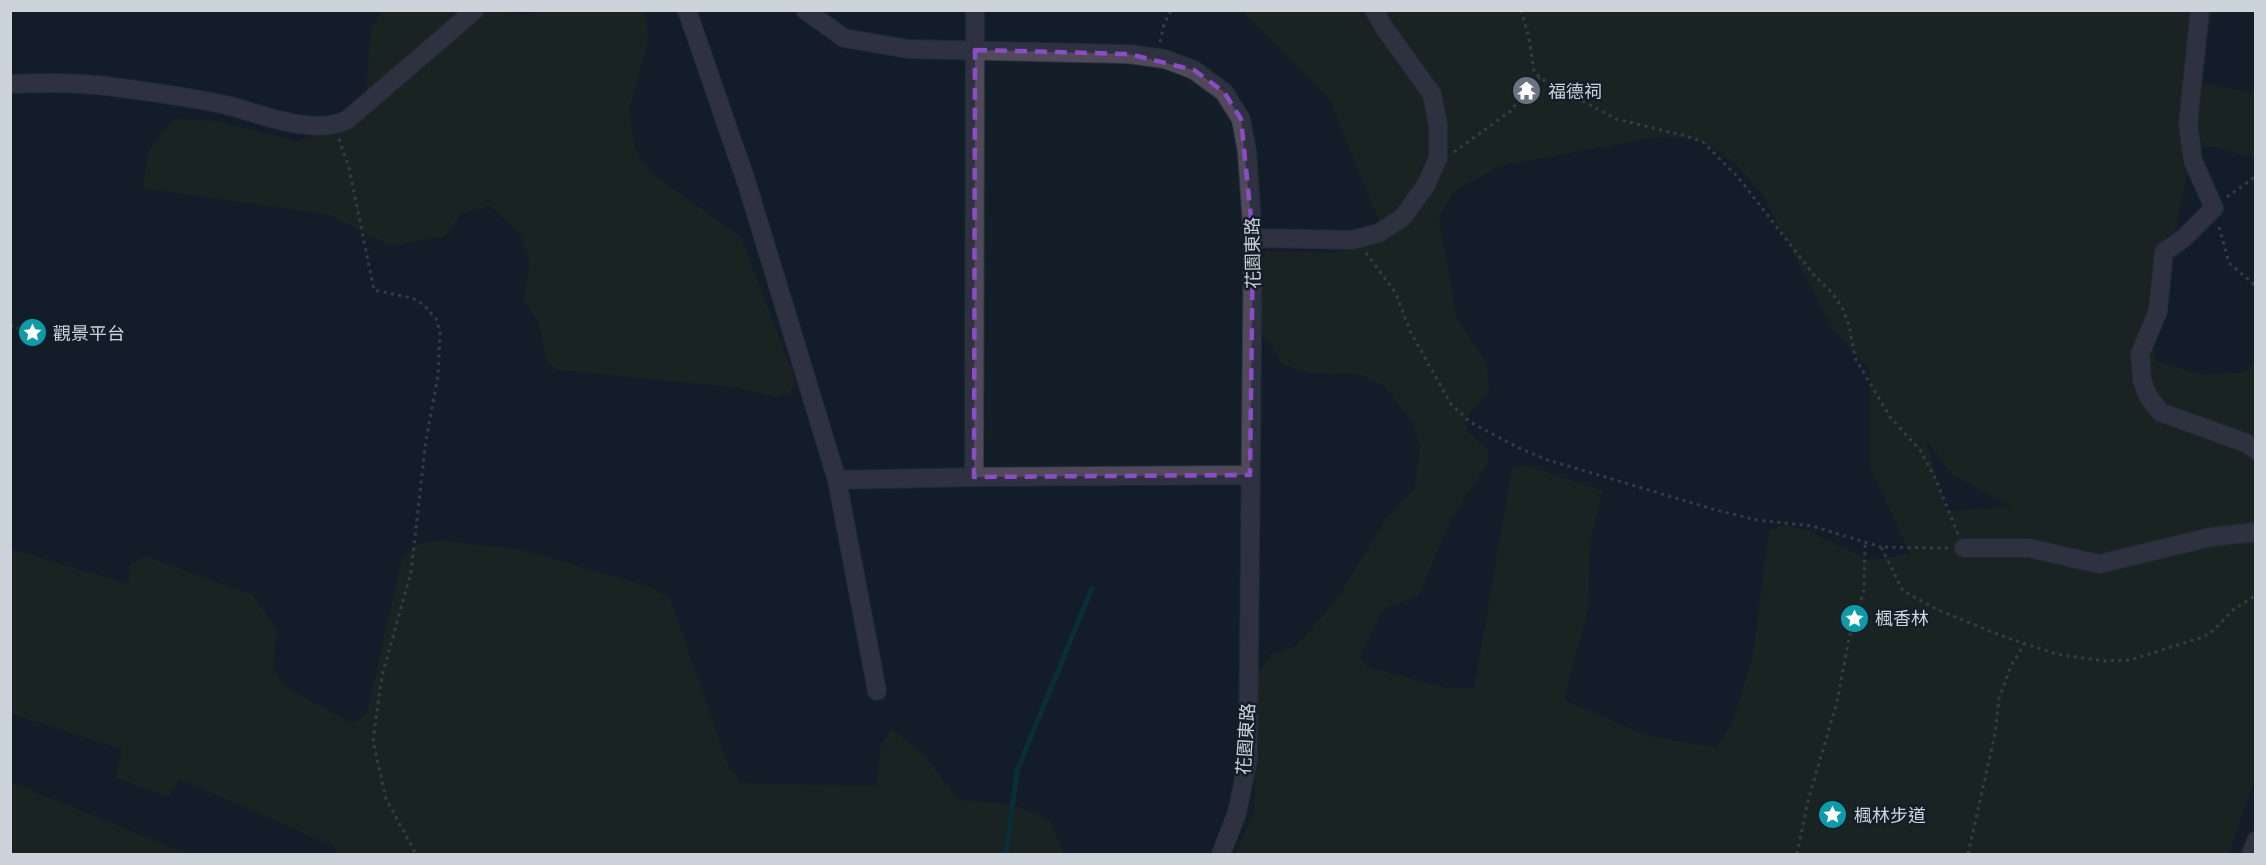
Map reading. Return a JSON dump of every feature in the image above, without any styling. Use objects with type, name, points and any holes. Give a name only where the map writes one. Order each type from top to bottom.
[{"type":"street","points":[[10,84],[51,82],[105,86],[222,104],[306,126],[335,126],[347,120],[475,10]]},
{"type":"street","points":[[687,10],[747,184],[837,480],[877,691]]},
{"type":"street","name":"花園東路","points":[[805,10],[844,38],[908,49],[1129,54],[1157,58],[1194,70],[1224,92],[1241,118],[1247,151],[1253,238],[1248,759],[1237,813],[1221,855]]},
{"type":"street","points":[[974,477],[975,10]]},
{"type":"street","points":[[1253,238],[1352,240],[1379,233],[1403,218],[1426,185],[1438,158],[1438,126],[1432,94],[1374,10]]},
{"type":"street","points":[[2200,10],[2188,123],[2193,161],[2214,208],[2184,238],[2164,252],[2158,311],[2140,354],[2142,380],[2148,396],[2160,412],[2246,443],[2256,450]]},
{"type":"street","points":[[837,480],[1250,475]]},
{"type":"street","points":[[1964,548],[2029,548],[2099,564],[2211,537],[2256,532]]},
{"type":"street","points":[[2251,855],[2256,841]]},
{"type":"path","points":[[1157,58],[1164,24],[1171,10]]},
{"type":"path","points":[[1352,240],[1371,258],[1395,292],[1412,333],[1451,404],[1470,422],[1519,448],[1548,460],[1757,520],[1812,526],[1881,547],[1964,548],[1936,480],[1920,450],[1890,417],[1855,358],[1844,309],[1813,274],[1738,177],[1703,142],[1616,118],[1587,105],[1540,77],[1534,72],[1529,38],[1521,10]]},
{"type":"path","points":[[1438,158],[1450,155],[1496,124],[1512,110],[1529,86],[1540,77]]},
{"type":"path","points":[[335,126],[349,168],[374,290],[412,298],[424,305],[436,319],[440,332],[438,376],[426,440],[411,572],[382,676],[373,741],[386,799],[416,855]]},
{"type":"path","points":[[2256,176],[2214,208],[2229,263],[2256,286]]},
{"type":"path","points":[[10,325],[32,333]]},
{"type":"path","points":[[1797,855],[1808,801],[1837,702],[1849,639],[1864,590],[1865,542]]},
{"type":"path","points":[[1881,547],[1903,591],[1936,609],[2002,636],[2056,654],[2104,661],[2130,660],[2204,637],[2233,610],[2256,595]]},
{"type":"path","points":[[1968,855],[2004,683],[2025,643]]},
{"type":"highlighted area","points":[[975,50],[1129,54],[1194,70],[1224,92],[1241,119],[1253,238],[1250,475],[974,477]]},
{"type":"green space","points":[[492,10],[523,15],[549,10],[645,11],[648,42],[629,110],[636,150],[652,174],[741,237],[796,381],[789,394],[775,397],[734,387],[557,370],[547,362],[538,322],[523,299],[530,260],[520,234],[490,206],[462,213],[445,236],[391,246],[330,215],[142,188],[149,150],[174,119],[215,121],[295,141],[346,126],[365,108],[371,29],[382,11]]},
{"type":"green space","points":[[1242,11],[2213,11],[2196,82],[2255,93],[2255,158],[2212,147],[2192,149],[2154,333],[2155,360],[2201,375],[2243,372],[2254,364],[2255,353],[2256,775],[2229,854],[1235,854],[1255,810],[1255,679],[1270,655],[1296,646],[1334,603],[1386,519],[1415,487],[1420,446],[1411,420],[1385,387],[1360,374],[1308,373],[1282,364],[1252,318],[1265,251],[1334,253],[1374,241],[1382,229],[1330,100]],"holes":[[[1657,137],[1697,139],[1733,161],[1761,192],[1833,329],[1870,370],[1870,467],[1910,554],[1869,560],[1807,530],[1781,525],[1769,532],[1753,655],[1732,724],[1716,747],[1648,736],[1564,700],[1588,611],[1590,544],[1603,491],[1525,465],[1512,468],[1474,688],[1447,688],[1368,667],[1359,658],[1383,610],[1419,595],[1451,520],[1488,463],[1488,450],[1468,432],[1465,420],[1489,390],[1487,363],[1457,319],[1439,217],[1453,193],[1499,166]],[[1926,439],[1952,475],[2013,507],[1946,511]]]},
{"type":"green space","points":[[436,540],[522,550],[654,588],[670,598],[729,767],[741,783],[876,786],[881,745],[892,729],[922,753],[959,800],[1014,805],[1050,820],[1064,854],[338,854],[334,846],[179,779],[169,797],[116,778],[122,749],[11,714],[11,549],[129,584],[130,565],[145,556],[253,595],[277,630],[273,669],[284,686],[352,723],[367,713],[401,562],[413,546]]},
{"type":"green space","points":[[11,782],[188,854],[11,854]]},
{"type":"waterway","points":[[1006,854],[1017,771],[1092,588]]},
{"type":"place","name":"福德祠","points":[[1527,91]]},
{"type":"place","name":"觀景平台","points":[[32,333]]},
{"type":"place","name":"楓香林","points":[[1854,618]]},
{"type":"place","name":"楓林步道","points":[[1833,815]]}]
